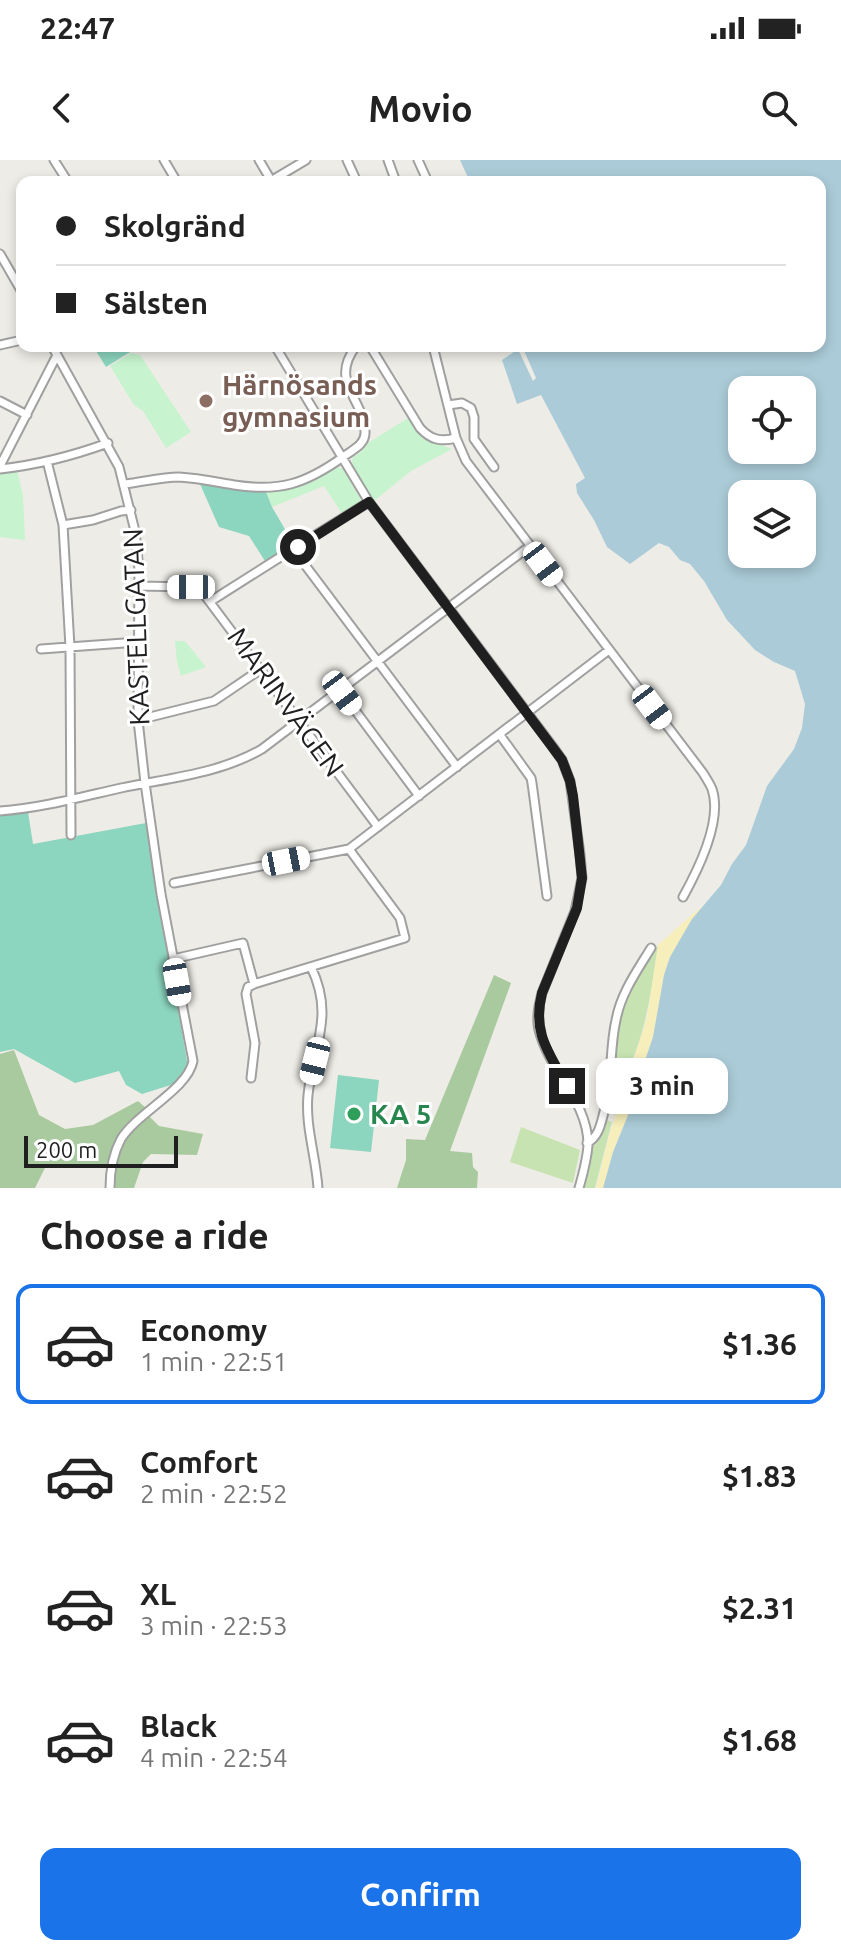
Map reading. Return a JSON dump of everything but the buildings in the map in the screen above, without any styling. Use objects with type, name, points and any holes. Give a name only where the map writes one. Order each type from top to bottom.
[{"type":"street","points":[[281,176],[306,160]]},
{"type":"street","points":[[0,254],[16,282]]},
{"type":"street","name":"KASTELLGATAN","points":[[55,352],[108,443],[125,484],[131,510],[138,549],[138,720],[145,783],[193,1061],[188,1074],[122,1138],[115,1155],[110,1188]]},
{"type":"street","points":[[279,352],[369,502],[562,760],[570,781],[582,865],[581,886],[575,911],[542,993],[539,1028],[585,1124],[587,1143],[579,1188]]},
{"type":"street","points":[[125,484],[182,477],[262,488],[308,479],[354,450],[365,437],[362,419],[345,374],[345,365],[351,352]]},
{"type":"street","points":[[374,352],[426,435],[436,440],[456,438]]},
{"type":"street","points":[[435,352],[456,438],[466,461],[712,788],[714,806],[710,833],[695,876],[683,897]]},
{"type":"street","points":[[0,467],[57,355]]},
{"type":"street","points":[[0,401],[27,415]]},
{"type":"street","points":[[448,405],[462,403],[471,408],[474,439],[494,467]]},
{"type":"street","points":[[0,467],[75,455],[108,443]]},
{"type":"street","points":[[47,461],[63,525],[70,647],[71,835]]},
{"type":"street","points":[[211,601],[369,502]]},
{"type":"street","points":[[63,525],[131,510]]},
{"type":"street","points":[[0,811],[23,809],[233,764],[262,749],[530,546]]},
{"type":"street","points":[[293,550],[457,767]]},
{"type":"street","name":"MARINVÄGEN","points":[[139,586],[196,588],[211,601],[378,827]]},
{"type":"street","points":[[41,649],[138,642]]},
{"type":"street","points":[[174,883],[349,849],[609,650]]},
{"type":"street","points":[[138,720],[214,701],[261,669]]},
{"type":"street","points":[[340,690],[419,796]]},
{"type":"street","points":[[500,735],[531,778],[547,896]]},
{"type":"street","points":[[251,1078],[255,1043],[246,994],[248,987],[405,938],[400,918],[349,849]]},
{"type":"street","points":[[173,959],[243,943],[254,984]]},
{"type":"street","points":[[587,1143],[596,1136],[608,1096],[615,1021],[621,1003],[651,948]]},
{"type":"street","points":[[311,967],[322,1006],[321,1031],[308,1096],[318,1188]]},
{"type":"green space","points":[[97,352],[130,352],[106,367]]},
{"type":"green space","points":[[131,353],[140,355],[191,432],[166,448],[110,366]]},
{"type":"green space","points":[[408,418],[421,437],[452,449],[411,471],[374,501],[353,467],[353,457],[368,443]]},
{"type":"green space","points":[[337,467],[343,469],[362,502],[337,519],[341,512],[324,486],[272,507],[266,491],[303,483]]},
{"type":"green space","points":[[17,470],[23,495],[25,540],[0,537],[0,472]]},
{"type":"green space","points":[[200,484],[266,492],[293,543],[265,561],[249,536],[219,527]]},
{"type":"green space","points":[[175,641],[185,641],[206,667],[181,676]]},
{"type":"green space","points":[[28,812],[33,844],[146,823],[188,1067],[177,1083],[142,1094],[126,1085],[119,1071],[75,1083],[14,1049],[0,1052],[0,815]]},
{"type":"green space","points":[[658,945],[642,1031],[623,1080],[617,1079],[621,1074],[616,1067],[618,1027],[627,995]]},
{"type":"green space","points":[[494,975],[511,983],[450,1151],[472,1153],[473,1167],[478,1172],[477,1188],[397,1188],[406,1160],[406,1139],[425,1140]]},
{"type":"green space","points":[[14,1050],[39,1115],[65,1129],[93,1125],[138,1101],[146,1108],[119,1136],[108,1165],[46,1166],[35,1188],[0,1188],[0,1054]]},
{"type":"green space","name":"KA 5","points":[[338,1075],[379,1080],[371,1152],[330,1148]]},
{"type":"green space","points":[[148,1115],[159,1126],[203,1134],[197,1155],[151,1154],[143,1162],[134,1188],[114,1188],[122,1147]]},
{"type":"green space","points":[[606,1120],[612,1122],[595,1188],[582,1188],[592,1148],[600,1139]]},
{"type":"green space","points":[[521,1127],[580,1150],[573,1183],[510,1162]]},
{"type":"sand","points":[[702,906],[670,957],[653,1037],[633,1103],[613,1152],[603,1188],[596,1188],[609,1136],[647,1018],[658,945]]},
{"type":"water","points":[[460,160],[841,160],[841,1188],[603,1188],[653,1037],[670,957],[692,919],[721,885],[746,845],[767,786],[794,749],[802,728],[805,704],[795,671],[755,650],[727,620],[690,564],[680,560],[669,547],[659,543],[630,564],[607,547],[577,493],[576,484],[585,478],[541,395],[517,404],[502,360],[514,352],[519,352],[533,381],[536,378],[525,352],[826,352],[826,176],[467,176]]},
{"type":"place","name":"Härnösands gymnasium","points":[[206,401]]},
{"type":"place","name":"KA 5","points":[[354,1114]]},
{"type":"route","points":[[298,547],[369,502],[562,760],[573,796],[582,878],[577,908],[542,993],[539,1028],[567,1086]]}]
